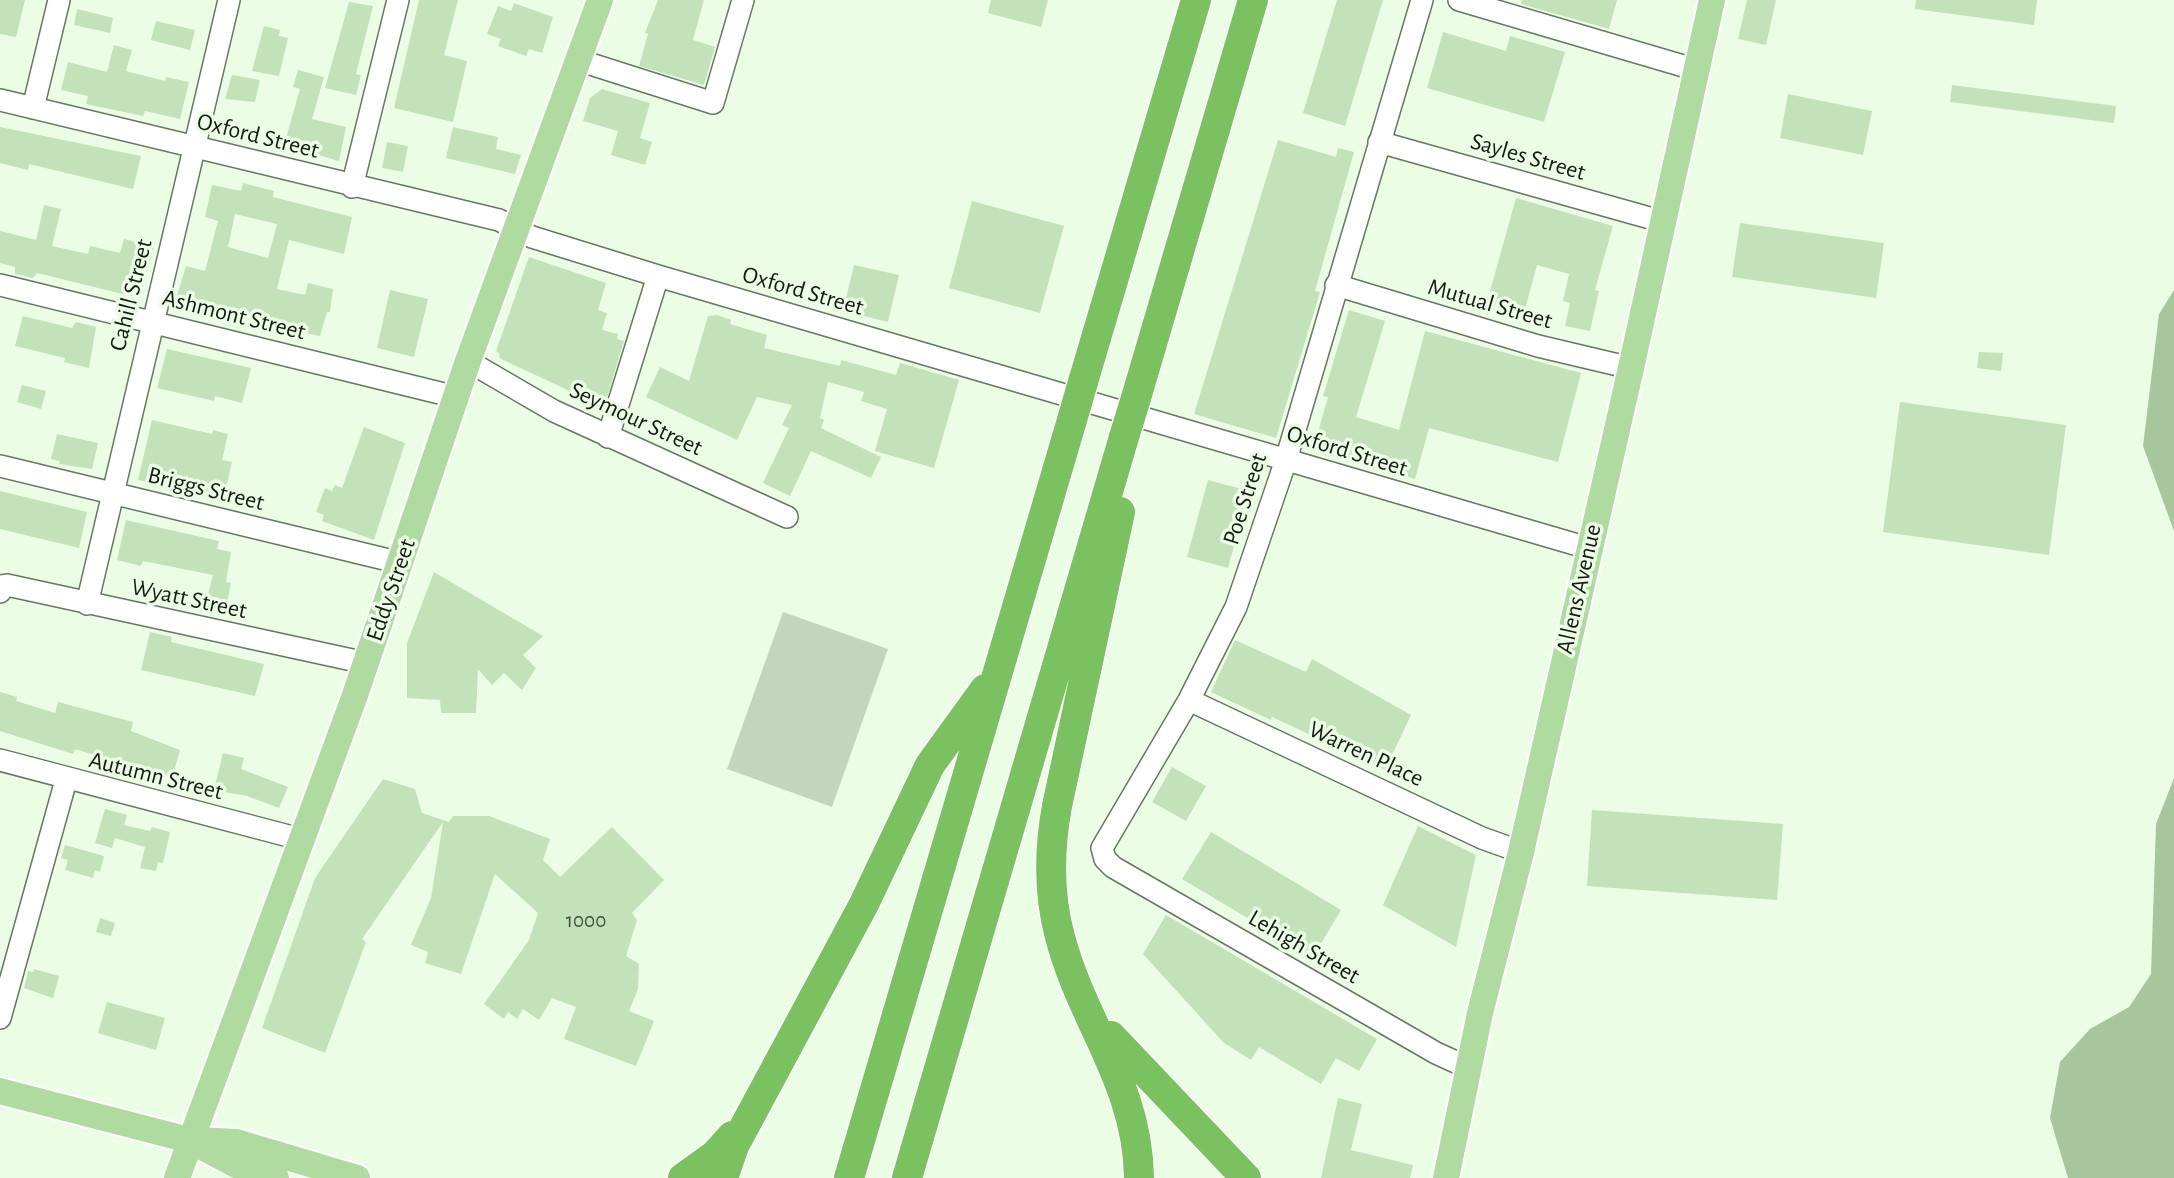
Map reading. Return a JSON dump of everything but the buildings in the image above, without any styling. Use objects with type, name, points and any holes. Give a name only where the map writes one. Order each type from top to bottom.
[{"type":"highway","points":[[849,1178],[1196,0]]},
{"type":"highway","points":[[1139,1178],[1136,1133],[1125,1091],[1074,979],[1060,938],[1052,898],[1051,840],[1139,399],[1153,341],[1253,0]]},
{"type":"highway","points":[[907,1178],[1130,439]]},
{"type":"highway","points":[[723,1178],[730,1156],[756,1101],[869,894],[930,765],[996,674]]},
{"type":"highway","points":[[1074,979],[1119,1046],[1246,1178]]},
{"type":"highway","points":[[684,1178],[721,1149],[756,1101]]},
{"type":"main road","name":"Eddy Street","points":[[177,1178],[366,663],[468,361],[600,0]]},
{"type":"main road","name":"Allens Avenue","points":[[1446,1178],[1471,1069],[1480,1013],[1521,852],[1712,0]]},
{"type":"main road","points":[[0,1091],[190,1140],[236,1142],[357,1178]]},
{"type":"main road","points":[[190,1140],[242,1168],[276,1178]]},
{"type":"street","points":[[33,107],[58,0]]},
{"type":"street","name":"Cahill Street","points":[[86,604],[229,0]]},
{"type":"street","points":[[352,187],[398,0]]},
{"type":"street","points":[[578,60],[713,103],[743,0]]},
{"type":"street","name":"Poe Street","points":[[1113,867],[1103,854],[1104,842],[1189,700],[1236,607],[1286,460],[1422,0]]},
{"type":"street","points":[[1459,0],[1697,70]]},
{"type":"street","name":"Oxford Street","points":[[0,100],[195,146],[352,187],[499,220],[532,237],[658,275],[1588,548]]},
{"type":"street","name":"Sayles Street","points":[[1379,142],[1664,222]]},
{"type":"street","points":[[608,437],[658,275]]},
{"type":"street","name":"Ashmont Street","points":[[0,285],[456,397]]},
{"type":"street","name":"Mutual Street","points":[[1336,285],[1538,346],[1631,368]]},
{"type":"street","name":"Seymour Street","points":[[468,361],[554,411],[787,517]]},
{"type":"street","name":"Briggs Street","points":[[0,466],[401,563]]},
{"type":"street","name":"Wyatt Street","points":[[1,589],[86,604],[366,663]]},
{"type":"street","name":"Warren Place","points":[[1189,700],[1482,838],[1521,852]]},
{"type":"street","name":"Autumn Street","points":[[0,760],[66,780],[300,839]]},
{"type":"street","points":[[0,1018],[66,780]]},
{"type":"street","name":"Lehigh Street","points":[[1113,867],[1424,1046],[1471,1069]]},
{"type":"shaded area","points":[[2174,290],[2174,531],[2143,446],[2159,314]]},
{"type":"shaded area","points":[[783,612],[888,649],[832,807],[727,769]]},
{"type":"shaded area","points":[[2174,778],[2174,1178],[2068,1178],[2050,1118],[2060,1062],[2090,1029],[2129,1007],[2151,974],[2156,824]]}]
